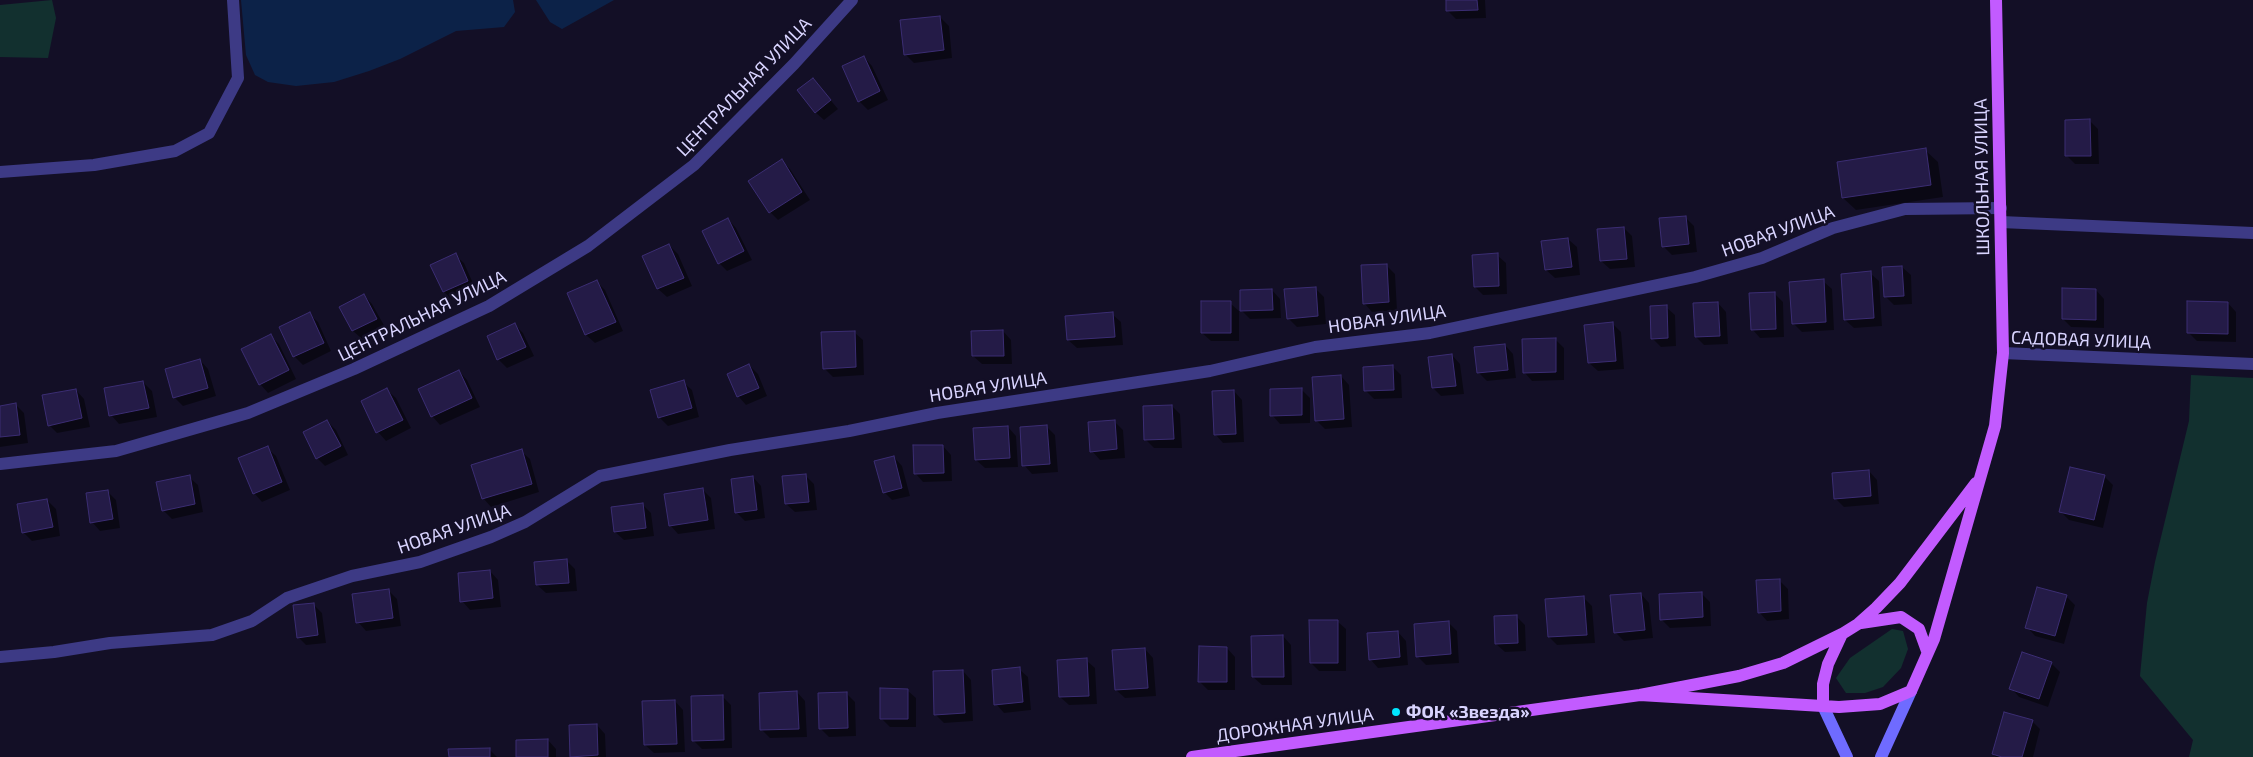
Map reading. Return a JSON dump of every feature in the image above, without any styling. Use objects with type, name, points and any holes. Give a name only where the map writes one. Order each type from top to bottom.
[{"type":"main road","name":"ШКОЛЬНАЯ УЛИЦА","points":[[1996,0],[2003,353]]},
{"type":"main road","name":"САДОВАЯ УЛИЦА","points":[[1882,757],[1934,639],[1995,426],[2003,353]]},
{"type":"main road","name":"САДОВАЯ УЛИЦА","points":[[1640,695],[1739,676],[1783,663],[1858,624],[1900,583],[1980,477]]},
{"type":"main road","points":[[1858,624],[1901,617],[1919,629],[1928,651]]},
{"type":"main road","points":[[1842,634],[1828,664],[1823,684],[1823,706],[1847,757]]},
{"type":"main road","points":[[1640,695],[1823,706],[1880,704],[1911,691]]},
{"type":"main road","name":"ДОРОЖНАЯ УЛИЦА","points":[[1192,757],[1640,695]]},
{"type":"street","points":[[0,172],[94,165],[176,151],[209,133],[238,78],[234,0]]},
{"type":"street","name":"ЦЕНТРАЛЬНАЯ УЛИЦА","points":[[0,464],[116,451],[248,413],[354,370],[489,306],[588,246],[694,165],[794,64],[852,0]]},
{"type":"street","name":"НОВАЯ УЛИЦА","points":[[0,657],[54,652],[110,642],[212,634],[252,621],[287,598],[352,576],[420,562],[491,538],[525,522],[600,476],[730,450],[849,431],[937,413],[1210,371],[1315,347],[1430,333],[1695,277],[1762,258],[1833,228],[1904,209],[2001,208]]},
{"type":"street","points":[[2001,222],[2253,233]]},
{"type":"street","name":"САДОВАЯ УЛИЦА","points":[[2003,353],[2253,364]]},
{"type":"green space","points":[[52,0],[56,18],[48,58],[0,57],[0,5]]},
{"type":"green space","points":[[2191,375],[2253,378],[2253,757],[2189,757],[2193,740],[2140,676],[2147,603],[2189,421]]},
{"type":"green space","points":[[1892,629],[1903,631],[1908,649],[1901,668],[1883,687],[1865,693],[1846,693],[1836,678],[1850,658]]},
{"type":"water","points":[[241,0],[513,0],[515,12],[504,27],[456,31],[400,59],[369,71],[334,82],[296,86],[268,82],[255,75],[246,55]]},
{"type":"water","points":[[536,0],[614,0],[562,29],[550,22]]},
{"type":"building","points":[[1446,0],[1477,0],[1478,10],[1446,11]]},
{"type":"building","points":[[940,16],[944,50],[904,55],[900,20]]},
{"type":"building","points":[[864,56],[880,91],[858,102],[842,66]]},
{"type":"building","points":[[813,78],[831,100],[815,113],[797,90]]},
{"type":"building","points":[[2090,119],[2091,156],[2065,156],[2065,120]]},
{"type":"building","points":[[1926,148],[1931,185],[1842,198],[1837,162]]},
{"type":"building","points":[[782,159],[802,192],[769,213],[748,181]]},
{"type":"building","points":[[1686,216],[1689,244],[1662,247],[1659,218]]},
{"type":"building","points":[[728,218],[744,251],[718,264],[702,231]]},
{"type":"building","points":[[1624,227],[1627,259],[1600,261],[1597,229]]},
{"type":"building","points":[[1568,238],[1572,267],[1545,270],[1541,241]]},
{"type":"building","points":[[669,244],[684,278],[657,289],[642,256]]},
{"type":"building","points":[[456,253],[468,281],[443,292],[430,265]]},
{"type":"building","points":[[1498,253],[1499,286],[1474,287],[1472,255]]},
{"type":"building","points":[[1387,264],[1389,302],[1363,304],[1361,265]]},
{"type":"building","points":[[1902,266],[1904,296],[1884,297],[1882,267]]},
{"type":"building","points":[[1871,271],[1874,318],[1844,320],[1841,274]]},
{"type":"building","points":[[1824,279],[1826,322],[1792,324],[1789,282]]},
{"type":"building","points":[[597,280],[616,322],[585,335],[567,293]]},
{"type":"building","points":[[1316,287],[1318,316],[1287,319],[1284,289]]},
{"type":"building","points":[[2062,288],[2096,289],[2096,320],[2062,319]]},
{"type":"building","points":[[1272,289],[1273,310],[1240,311],[1240,290]]},
{"type":"building","points":[[1775,292],[1776,329],[1751,330],[1749,293]]},
{"type":"building","points":[[364,294],[377,319],[352,331],[339,307]]},
{"type":"building","points":[[1201,301],[1231,301],[1231,333],[1201,333]]},
{"type":"building","points":[[2187,301],[2228,302],[2228,334],[2187,333]]},
{"type":"building","points":[[1718,302],[1720,336],[1695,337],[1693,303]]},
{"type":"building","points":[[1667,305],[1668,338],[1651,339],[1650,306]]},
{"type":"building","points":[[310,312],[324,343],[293,357],[279,327]]},
{"type":"building","points":[[1113,312],[1115,337],[1067,340],[1065,316]]},
{"type":"building","points":[[1613,322],[1616,361],[1588,363],[1584,325]]},
{"type":"building","points":[[515,323],[526,347],[497,360],[487,336]]},
{"type":"building","points":[[1003,330],[1004,356],[972,356],[971,331]]},
{"type":"building","points":[[855,331],[856,367],[823,369],[821,332]]},
{"type":"building","points":[[271,334],[289,370],[259,385],[241,349]]},
{"type":"building","points":[[1556,338],[1556,372],[1523,373],[1522,339]]},
{"type":"building","points":[[1505,344],[1508,370],[1477,373],[1474,347]]},
{"type":"building","points":[[1452,354],[1456,386],[1432,388],[1428,357]]},
{"type":"building","points":[[200,359],[208,388],[173,398],[165,369]]},
{"type":"building","points":[[749,364],[759,388],[737,397],[727,374]]},
{"type":"building","points":[[1393,365],[1394,390],[1364,391],[1363,367]]},
{"type":"building","points":[[459,370],[472,398],[431,417],[418,389]]},
{"type":"building","points":[[1341,375],[1344,419],[1315,421],[1312,377]]},
{"type":"building","points":[[684,380],[692,408],[658,418],[650,390]]},
{"type":"building","points":[[143,381],[149,408],[109,416],[104,388]]},
{"type":"building","points":[[387,388],[403,420],[376,433],[361,401]]},
{"type":"building","points":[[1302,388],[1302,415],[1270,416],[1270,389]]},
{"type":"building","points":[[76,389],[82,418],[48,426],[42,395]]},
{"type":"building","points":[[1234,390],[1236,434],[1214,435],[1212,391]]},
{"type":"building","points":[[16,403],[20,435],[0,437],[0,406]]},
{"type":"building","points":[[1172,405],[1174,439],[1144,440],[1143,406]]},
{"type":"building","points":[[327,420],[341,446],[316,459],[303,432]]},
{"type":"building","points":[[1115,420],[1117,449],[1090,452],[1088,422]]},
{"type":"building","points":[[1047,425],[1050,464],[1022,466],[1020,427]]},
{"type":"building","points":[[1008,426],[1010,458],[975,460],[973,428]]},
{"type":"building","points":[[913,445],[943,445],[944,473],[914,474]]},
{"type":"building","points":[[268,446],[282,482],[253,494],[238,458]]},
{"type":"building","points":[[522,449],[532,484],[482,499],[471,465]]},
{"type":"building","points":[[894,456],[902,488],[883,493],[874,461]]},
{"type":"building","points":[[2070,467],[2105,475],[2094,520],[2059,512]]},
{"type":"building","points":[[1869,470],[1871,496],[1834,499],[1832,473]]},
{"type":"building","points":[[806,474],[809,502],[785,504],[782,476]]},
{"type":"building","points":[[190,475],[195,504],[162,511],[156,482]]},
{"type":"building","points":[[753,476],[757,510],[735,513],[731,479]]},
{"type":"building","points":[[703,488],[708,520],[669,526],[664,494]]},
{"type":"building","points":[[108,490],[113,519],[90,523],[86,493]]},
{"type":"building","points":[[47,499],[53,527],[22,533],[17,504]]},
{"type":"building","points":[[643,503],[646,528],[614,532],[611,507]]},
{"type":"building","points":[[567,559],[569,583],[536,585],[534,562]]},
{"type":"building","points":[[490,570],[493,598],[460,602],[458,573]]},
{"type":"building","points":[[1780,579],[1781,611],[1758,613],[1756,580]]},
{"type":"building","points":[[2037,587],[2067,595],[2055,636],[2025,628]]},
{"type":"building","points":[[389,589],[393,618],[356,623],[352,594]]},
{"type":"building","points":[[1702,592],[1703,617],[1660,620],[1659,594]]},
{"type":"building","points":[[1641,593],[1645,630],[1614,633],[1610,595]]},
{"type":"building","points":[[1584,596],[1587,635],[1548,637],[1545,599]]},
{"type":"building","points":[[314,603],[318,635],[297,638],[293,605]]},
{"type":"building","points":[[1517,615],[1518,643],[1495,644],[1494,616]]},
{"type":"building","points":[[1309,620],[1338,620],[1338,663],[1310,663]]},
{"type":"building","points":[[1449,621],[1451,654],[1416,657],[1414,624]]},
{"type":"building","points":[[1398,631],[1400,657],[1369,660],[1367,633]]},
{"type":"building","points":[[1283,635],[1284,677],[1252,677],[1251,636]]},
{"type":"building","points":[[1199,646],[1227,647],[1227,682],[1198,682]]},
{"type":"building","points":[[1145,648],[1148,688],[1115,690],[1112,650]]},
{"type":"building","points":[[2022,652],[2052,662],[2039,699],[2009,689]]},
{"type":"building","points":[[1087,658],[1089,696],[1059,697],[1057,660]]},
{"type":"building","points":[[1020,667],[1023,702],[994,705],[992,670]]},
{"type":"building","points":[[963,670],[965,713],[934,715],[933,671]]},
{"type":"building","points":[[880,688],[908,689],[908,719],[880,719]]},
{"type":"building","points":[[797,691],[799,729],[760,730],[759,693]]},
{"type":"building","points":[[847,692],[848,728],[819,729],[818,693]]},
{"type":"building","points":[[723,695],[724,740],[692,741],[691,696]]},
{"type":"building","points":[[675,700],[677,744],[644,745],[642,701]]},
{"type":"building","points":[[2004,712],[2033,720],[2022,757],[2002,757],[1992,754]]},
{"type":"building","points":[[597,724],[598,755],[570,757],[569,725]]},
{"type":"building","points":[[548,739],[548,757],[516,757],[516,740]]},
{"type":"building","points":[[490,748],[490,757],[449,757],[448,749]]},
{"type":"place","name":"ФОК «Звезда»","points":[[1396,712]]}]
